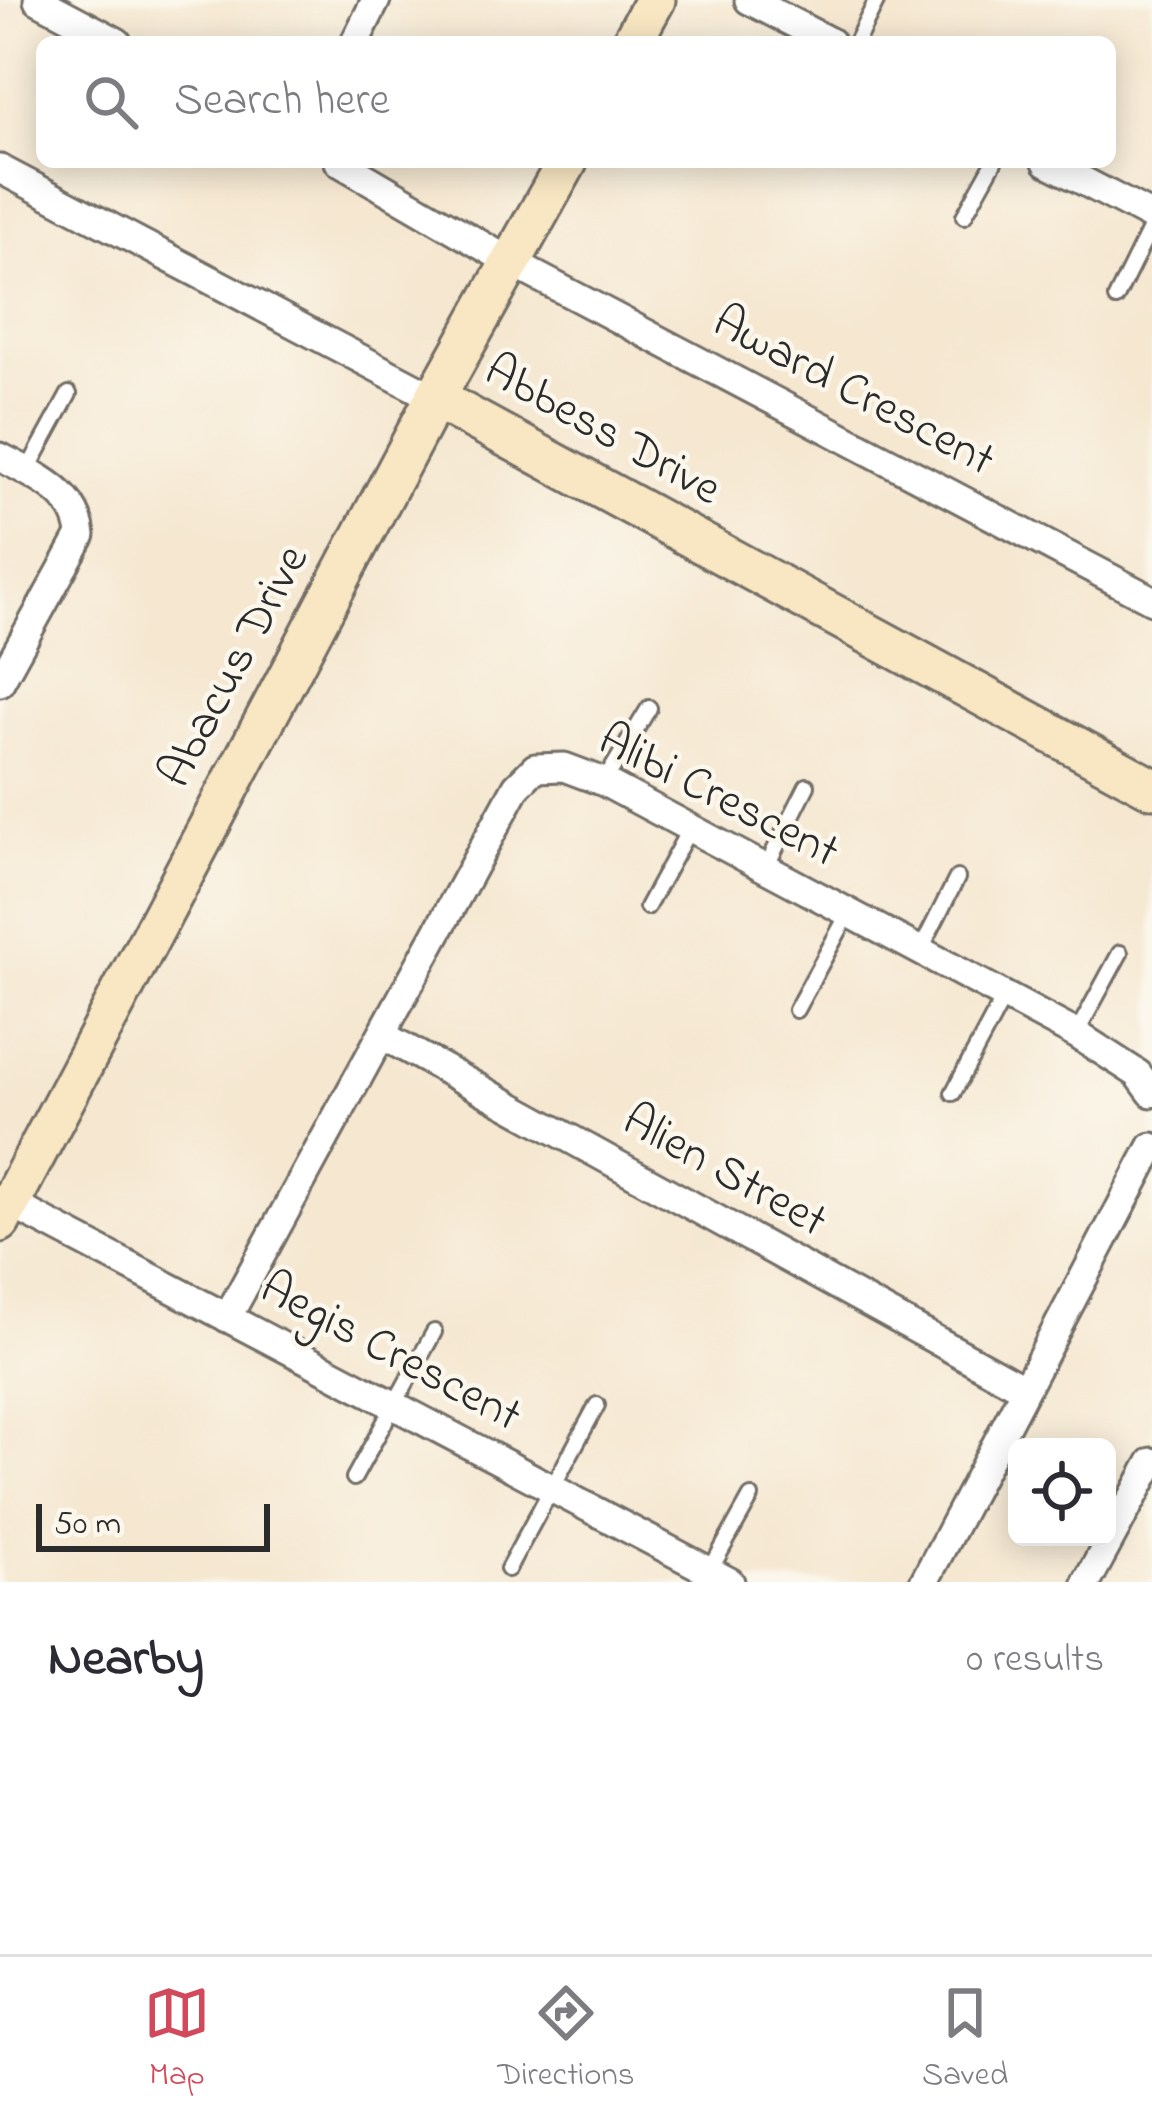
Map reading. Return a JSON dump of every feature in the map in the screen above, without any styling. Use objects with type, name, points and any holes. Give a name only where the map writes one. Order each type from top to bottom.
[{"type":"street","points":[[38,0],[106,36]]},
{"type":"street","points":[[358,36],[376,0]]},
{"type":"street","points":[[635,36],[655,0]]},
{"type":"street","points":[[749,0],[818,36]]},
{"type":"street","name":"Award Crescent","points":[[349,168],[512,263],[1152,600]]},
{"type":"street","name":"Abacus Drive","points":[[3,1208],[435,398],[564,168]]},
{"type":"street","points":[[1058,168],[1152,221]]},
{"type":"street","name":"Abbess Drive","points":[[0,169],[435,398],[1152,788]]},
{"type":"street","points":[[0,458],[66,498],[74,508],[81,535],[0,682]]},
{"type":"street","name":"Alibi Crescent","points":[[226,1318],[525,774],[535,768],[564,766],[604,782],[1076,1034],[1138,1074],[1152,1094]]},
{"type":"street","name":"Alien Street","points":[[382,1035],[1023,1388]]},
{"type":"street","points":[[924,1582],[1152,1147]]},
{"type":"street","name":"Aegis Crescent","points":[[3,1208],[551,1487],[714,1578]]},
{"type":"street","points":[[1087,1582],[1152,1462]]},
{"type":"lane","points":[[859,36],[878,0]]},
{"type":"lane","points":[[964,216],[991,168]]},
{"type":"lane","points":[[1116,298],[1152,221]]},
{"type":"lane","points":[[27,471],[69,394]]},
{"type":"lane","points":[[604,782],[649,708]]},
{"type":"lane","points":[[765,869],[807,786]]},
{"type":"lane","points":[[647,908],[690,828]]},
{"type":"lane","points":[[919,952],[957,878]]},
{"type":"lane","points":[[796,1010],[848,914]]},
{"type":"lane","points":[[1076,1034],[1120,952]]},
{"type":"lane","points":[[953,1094],[1004,997]]},
{"type":"lane","points":[[354,1478],[434,1333]]},
{"type":"lane","points":[[508,1569],[597,1405]]},
{"type":"lane","points":[[714,1578],[751,1497]]}]
